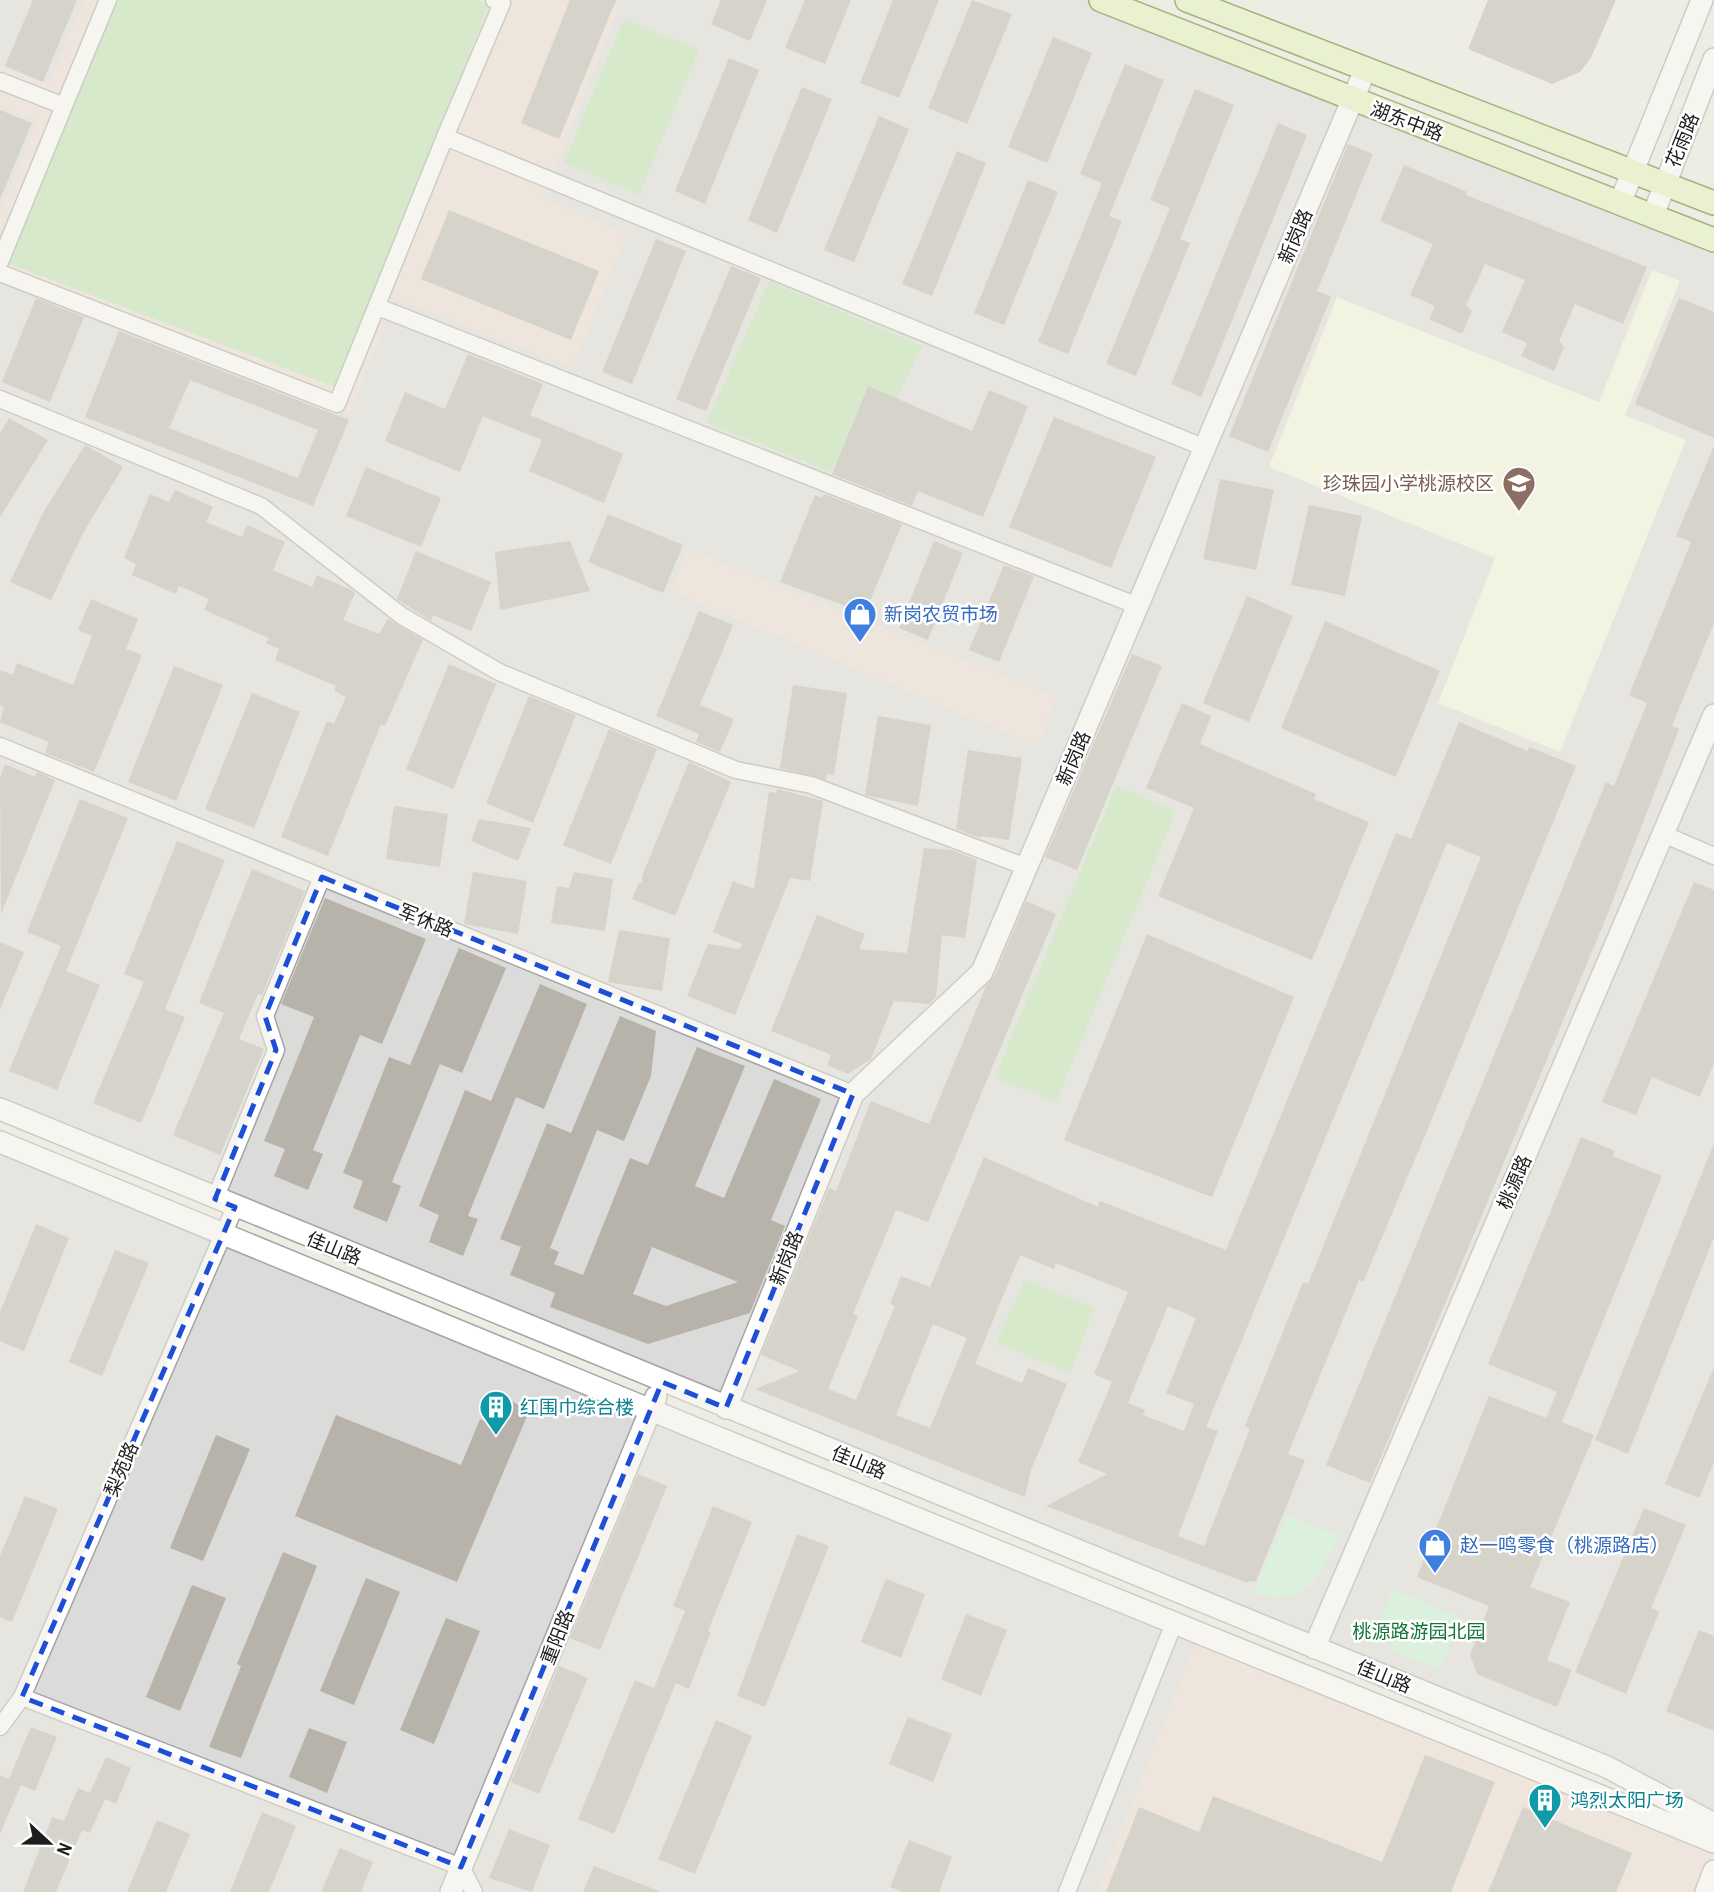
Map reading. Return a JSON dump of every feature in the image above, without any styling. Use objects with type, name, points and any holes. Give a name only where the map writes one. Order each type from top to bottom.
[{"type":"main road","name":"湖东中路","points":[[1101,0],[1714,240]]},
{"type":"main road","name":"湖东中路","points":[[1187,0],[1714,203]]},
{"type":"street","points":[[0,262],[108,0]]},
{"type":"street","points":[[0,272],[337,404],[502,3],[494,0]]},
{"type":"street","points":[[1620,203],[1702,0]]},
{"type":"street","name":"花雨路","points":[[1653,215],[1714,59]]},
{"type":"street","name":"新岗路","points":[[726,1408],[853,1094],[982,972],[1366,68]]},
{"type":"street","points":[[0,80],[64,106]]},
{"type":"street","points":[[446,137],[1205,449]]},
{"type":"street","points":[[378,307],[1138,606]]},
{"type":"street","points":[[0,399],[261,506],[402,616],[499,672],[736,770],[811,785],[1026,867]]},
{"type":"street","name":"桃源路","points":[[1314,1648],[1714,715]]},
{"type":"street","name":"军休路","points":[[0,746],[853,1094]]},
{"type":"street","points":[[1663,834],[1714,856]]},
{"type":"street","name":"梨苑路","points":[[0,1727],[22,1697],[223,1235],[225,1203],[276,1050],[265,1016],[322,877]]},
{"type":"street","name":"佳山路","points":[[0,1109],[1607,1768],[1712,1829]]},
{"type":"street","name":"佳山路","points":[[0,1142],[1174,1623],[1712,1829]]},
{"type":"street","name":"重阳路","points":[[451,1892],[662,1382]]},
{"type":"street","points":[[1067,1892],[1174,1623]]},
{"type":"street","points":[[22,1697],[461,1867],[474,1892]]},
{"type":"street","points":[[1706,1892],[1714,1871]]},
{"type":"highlighted area","points":[[322,877],[853,1094],[726,1408],[662,1382],[461,1867],[22,1697],[235,1207],[215,1199],[276,1050],[265,1016]]},
{"type":"shaded area","points":[[0,0],[1101,0],[1714,241],[1714,1811],[0,1109]]},
{"type":"shaded area","points":[[84,0],[603,0],[620,7],[543,198],[628,234],[572,368],[396,299],[350,414],[0,276],[0,212],[37,121],[0,106],[0,65],[49,85]]},
{"type":"shaded area","name":"珍珠园小学桃源校区","points":[[1652,270],[1680,281],[1625,415],[1686,440],[1560,752],[1438,703],[1495,558],[1269,467],[1337,297],[1599,402]]},
{"type":"shaded area","name":"新岗农贸市场","points":[[688,549],[1057,697],[1037,746],[670,591]]},
{"type":"shaded area","points":[[0,1140],[1200,1634],[1097,1892],[0,1892]]},
{"type":"shaded area","points":[[1200,1634],[1714,1841],[1714,1871],[1706,1892],[1097,1892]]},
{"type":"green space","points":[[116,0],[476,0],[489,5],[335,387],[7,263]]},
{"type":"green space","points":[[624,19],[699,50],[639,195],[564,163]]},
{"type":"green space","points":[[769,281],[922,346],[897,398],[867,387],[832,472],[707,423]]},
{"type":"green space","points":[[1116,786],[1176,811],[1056,1102],[995,1077]]},
{"type":"green space","points":[[1025,1280],[1094,1308],[1070,1373],[996,1343]]},
{"type":"green space","points":[[1287,1516],[1339,1536],[1317,1576],[1298,1593],[1271,1597],[1253,1593]]},
{"type":"green space","name":"桃源路游园北园","points":[[1393,1589],[1461,1618],[1440,1670],[1393,1651],[1380,1620]]},
{"type":"building","points":[[33,0],[77,0],[43,82],[5,66]]},
{"type":"building","points":[[570,0],[616,0],[559,139],[521,123]]},
{"type":"building","points":[[721,0],[767,0],[750,41],[711,24]]},
{"type":"building","points":[[805,0],[851,0],[825,64],[785,48]]},
{"type":"building","points":[[893,0],[939,0],[899,98],[860,83]]},
{"type":"building","points":[[972,0],[1012,14],[967,124],[928,108]]},
{"type":"building","points":[[1488,0],[1616,0],[1591,58],[1580,72],[1552,84],[1468,49]]},
{"type":"building","points":[[1053,37],[1092,53],[1047,163],[1008,147]]},
{"type":"building","points":[[729,58],[759,70],[705,204],[675,191]]},
{"type":"building","points":[[1125,64],[1164,80],[1109,216],[1122,221],[1068,354],[1038,342],[1102,183],[1080,174]]},
{"type":"building","points":[[802,87],[832,99],[777,233],[748,220]]},
{"type":"building","points":[[1195,89],[1234,105],[1180,239],[1190,243],[1136,376],[1106,364],[1170,208],[1150,200]]},
{"type":"building","points":[[0,110],[32,123],[0,199]]},
{"type":"building","points":[[879,116],[909,129],[854,262],[824,250]]},
{"type":"building","points":[[1278,123],[1307,135],[1201,397],[1171,384]]},
{"type":"building","points":[[1348,144],[1373,154],[1317,291],[1331,297],[1268,452],[1229,436]]},
{"type":"building","points":[[957,151],[986,163],[932,296],[902,284]]},
{"type":"building","points":[[1404,165],[1467,192],[1466,195],[1647,267],[1623,324],[1575,304],[1559,341],[1564,347],[1554,371],[1521,356],[1527,343],[1502,332],[1525,280],[1485,264],[1466,305],[1472,311],[1462,334],[1429,319],[1435,306],[1410,295],[1433,244],[1380,221]]},
{"type":"building","points":[[1028,180],[1058,192],[1004,325],[974,313]]},
{"type":"building","points":[[449,210],[599,271],[571,340],[421,279]]},
{"type":"building","points":[[656,239],[686,251],[632,384],[602,372]]},
{"type":"building","points":[[731,266],[761,278],[706,411],[676,399]]},
{"type":"building","points":[[36,298],[84,317],[50,402],[2,382]]},
{"type":"building","points":[[1679,298],[1714,312],[1714,438],[1635,404]]},
{"type":"building","points":[[119,331],[349,420],[313,506],[85,417]],"holes":[[[190,380],[318,430],[298,478],[169,428]]]},
{"type":"building","points":[[468,354],[543,384],[530,415],[623,454],[604,503],[529,471],[542,440],[483,416],[460,472],[385,441],[405,392],[445,409]]},
{"type":"building","points":[[868,386],[972,431],[989,390],[1028,406],[983,517],[918,491],[912,506],[832,474]]},
{"type":"building","points":[[1054,417],[1156,457],[1111,568],[1009,527]]},
{"type":"building","points":[[9,418],[48,440],[0,517],[0,434]]},
{"type":"building","points":[[85,445],[123,467],[83,533],[51,600],[10,582],[43,513]]},
{"type":"building","points":[[1714,446],[1714,623],[1672,726],[1679,729],[1606,918],[1370,1483],[1326,1465],[1606,782],[1614,786],[1647,703],[1629,695],[1691,542],[1676,536]]},
{"type":"building","points":[[366,467],[441,498],[421,547],[346,516]]},
{"type":"building","points":[[1220,479],[1274,490],[1256,570],[1203,559]]},
{"type":"building","points":[[175,490],[213,507],[206,522],[242,537],[247,525],[285,542],[273,570],[312,587],[317,575],[355,593],[343,620],[379,634],[388,619],[423,640],[385,726],[381,724],[328,856],[281,837],[327,721],[334,724],[346,697],[334,691],[336,686],[275,660],[279,649],[266,643],[269,638],[204,610],[209,599],[179,586],[176,594],[132,575],[136,564],[124,558],[150,494],[169,502]]},
{"type":"building","points":[[824,494],[902,524],[865,613],[780,582],[815,495],[822,498]]},
{"type":"building","points":[[1309,505],[1362,516],[1345,596],[1291,585]]},
{"type":"building","points":[[608,514],[683,545],[663,593],[588,562]]},
{"type":"building","points":[[570,541],[590,591],[500,610],[495,552]]},
{"type":"building","points":[[934,541],[963,553],[928,640],[899,628]]},
{"type":"building","points":[[416,551],[491,582],[471,631],[433,615],[431,621],[397,599]]},
{"type":"building","points":[[1004,565],[1034,576],[999,662],[969,650]]},
{"type":"building","points":[[1247,596],[1293,616],[1249,722],[1203,703]]},
{"type":"building","points":[[91,599],[138,619],[126,649],[142,655],[94,772],[45,753],[49,742],[0,722],[4,707],[0,705],[0,670],[13,675],[17,663],[73,685],[92,636],[78,630]]},
{"type":"building","points":[[699,611],[733,625],[700,705],[734,719],[720,752],[696,742],[699,734],[656,716]]},
{"type":"building","points":[[1325,621],[1440,671],[1396,777],[1281,728]]},
{"type":"building","points":[[1132,654],[1162,666],[1077,870],[1045,857]]},
{"type":"building","points":[[449,664],[496,684],[453,789],[406,769]]},
{"type":"building","points":[[174,666],[223,685],[176,801],[128,782]]},
{"type":"building","points":[[793,685],[847,693],[834,775],[827,774],[826,780],[780,768]]},
{"type":"building","points":[[252,693],[300,712],[254,828],[205,809]]},
{"type":"building","points":[[529,696],[576,715],[533,823],[486,803]]},
{"type":"building","points":[[1182,703],[1211,716],[1200,744],[1316,794],[1314,799],[1369,822],[1312,960],[1158,896],[1194,808],[1146,788]]},
{"type":"building","points":[[878,716],[931,725],[918,806],[865,795]]},
{"type":"building","points":[[1459,722],[1528,751],[1529,747],[1576,766],[1429,1126],[1363,1282],[1359,1280],[1288,1454],[1305,1460],[1256,1581],[1245,1582],[1046,1506],[1107,1474],[1078,1462],[1112,1382],[1094,1374],[1128,1292],[1056,1263],[1054,1269],[1020,1255],[975,1364],[1022,1383],[1028,1368],[1067,1384],[1031,1470],[1025,1497],[755,1389],[800,1371],[761,1355],[829,1188],[836,1191],[871,1101],[929,1124],[986,986],[994,977],[1026,901],[1056,914],[928,1222],[896,1210],[853,1314],[858,1316],[828,1389],[856,1400],[895,1306],[890,1304],[901,1276],[930,1287],[984,1157],[1098,1207],[1100,1201],[1226,1250],[1396,833],[1411,839]],"holes":[[[1447,843],[1481,857],[1308,1284],[1303,1282],[1245,1426],[1250,1429],[1204,1546],[1178,1536],[1218,1431],[1206,1427]],[[1168,1306],[1196,1318],[1166,1393],[1194,1404],[1184,1431],[1143,1415],[1145,1410],[1128,1403]],[[933,1324],[967,1338],[930,1428],[896,1415]]]},
{"type":"building","points":[[609,729],[657,749],[611,864],[563,845]]},
{"type":"building","points":[[968,750],[1022,758],[1009,840],[980,838],[956,829]]},
{"type":"building","points":[[689,762],[731,782],[675,916],[632,899],[639,883],[642,883],[642,876]]},
{"type":"building","points":[[5,764],[35,777],[37,772],[55,780],[1,914],[0,777]]},
{"type":"building","points":[[777,789],[823,801],[810,881],[790,878],[735,1015],[687,996],[708,944],[740,949],[742,944],[713,932],[733,881],[754,889],[769,792],[776,793]]},
{"type":"building","points":[[80,799],[128,818],[66,971],[100,985],[57,1090],[9,1071],[61,946],[27,932]]},
{"type":"building","points":[[394,806],[448,814],[440,867],[386,859]]},
{"type":"building","points":[[479,819],[531,828],[518,861],[471,841]]},
{"type":"building","points":[[177,841],[225,860],[165,1009],[185,1017],[141,1123],[93,1103],[144,982],[124,974]]},
{"type":"building","points":[[924,848],[952,850],[977,860],[965,938],[942,935],[936,997],[929,1004],[894,1001],[871,1059],[848,1074],[827,1065],[831,1055],[771,1031],[817,915],[865,934],[859,949],[907,953]]},
{"type":"building","points":[[252,869],[305,891],[262,995],[258,994],[239,1039],[264,1049],[220,1155],[173,1135],[224,1013],[199,1003]]},
{"type":"building","points":[[473,872],[527,881],[518,934],[464,924]]},
{"type":"building","points":[[574,872],[613,879],[605,931],[551,923],[557,886],[569,888]]},
{"type":"building","points":[[1694,882],[1714,890],[1714,1063],[1700,1097],[1652,1077],[1636,1115],[1602,1102]]},
{"type":"building","points":[[325,898],[426,939],[382,1044],[360,1035],[313,1150],[323,1154],[308,1190],[274,1176],[285,1149],[264,1141],[314,1017],[281,1004]]},
{"type":"building","points":[[619,930],[670,938],[662,991],[608,982]]},
{"type":"building","points":[[1147,934],[1294,997],[1212,1197],[1064,1140]]},
{"type":"building","points":[[0,942],[24,952],[0,1009]]},
{"type":"building","points":[[459,948],[506,968],[462,1073],[440,1064],[392,1182],[401,1186],[387,1222],[353,1208],[363,1181],[343,1173],[389,1057],[410,1065]]},
{"type":"building","points":[[540,984],[587,1004],[544,1109],[516,1097],[468,1216],[478,1219],[463,1256],[429,1242],[439,1215],[419,1206],[465,1090],[491,1101]]},
{"type":"building","points":[[620,1016],[656,1031],[651,1076],[624,1141],[597,1130],[550,1248],[559,1252],[554,1264],[583,1275],[630,1158],[648,1165],[697,1047],[745,1066],[695,1186],[724,1198],[774,1079],[821,1099],[771,1220],[785,1226],[750,1313],[648,1344],[550,1307],[555,1293],[510,1275],[521,1247],[500,1239],[547,1123],[571,1133]],"holes":[[[652,1247],[738,1282],[666,1306],[633,1294]]]},
{"type":"building","points":[[1581,1137],[1615,1151],[1613,1156],[1662,1176],[1562,1422],[1594,1435],[1530,1587],[1570,1602],[1547,1660],[1572,1670],[1557,1707],[1477,1674],[1470,1655],[1489,1606],[1417,1577],[1489,1396],[1546,1418],[1557,1392],[1488,1364]]},
{"type":"building","points":[[1714,1143],[1714,1237],[1628,1454],[1595,1440]]},
{"type":"building","points":[[36,1224],[69,1238],[24,1351],[0,1341],[0,1312]]},
{"type":"building","points":[[115,1250],[149,1263],[102,1376],[69,1362]]},
{"type":"building","points":[[1714,1367],[1714,1462],[1699,1498],[1665,1484]]},
{"type":"building","points":[[502,1398],[530,1409],[457,1582],[295,1516],[336,1415],[461,1465],[480,1419],[491,1424]]},
{"type":"building","points":[[216,1435],[250,1449],[203,1561],[170,1548]]},
{"type":"building","points":[[638,1474],[667,1486],[600,1650],[570,1638]]},
{"type":"building","points":[[25,1496],[58,1509],[12,1622],[0,1617],[0,1556]]},
{"type":"building","points":[[713,1506],[752,1522],[708,1631],[711,1632],[689,1689],[676,1683],[614,1834],[578,1819],[635,1680],[654,1688],[685,1611],[673,1606]]},
{"type":"building","points":[[1644,1508],[1686,1525],[1651,1608],[1659,1612],[1626,1694],[1575,1672]]},
{"type":"building","points":[[797,1534],[829,1546],[765,1707],[737,1696]]},
{"type":"building","points":[[283,1552],[317,1566],[241,1758],[209,1747],[241,1666],[237,1664]]},
{"type":"building","points":[[366,1578],[400,1592],[354,1705],[320,1691]]},
{"type":"building","points":[[886,1579],[925,1594],[901,1658],[861,1642]]},
{"type":"building","points":[[192,1585],[226,1598],[180,1711],[146,1697]]},
{"type":"building","points":[[966,1614],[1007,1630],[981,1696],[941,1679]]},
{"type":"building","points":[[446,1618],[480,1631],[434,1744],[400,1730]]},
{"type":"building","points":[[1699,1630],[1714,1636],[1714,1731],[1666,1711]]},
{"type":"building","points":[[559,1666],[588,1678],[539,1794],[511,1782]]},
{"type":"building","points":[[908,1717],[952,1734],[933,1782],[889,1764]]},
{"type":"building","points":[[716,1720],[752,1736],[695,1874],[658,1859]]},
{"type":"building","points":[[31,1727],[57,1737],[35,1791],[21,1785],[0,1834],[0,1775],[9,1779]]},
{"type":"building","points":[[309,1728],[347,1742],[327,1793],[289,1777]]},
{"type":"building","points":[[1425,1755],[1495,1782],[1451,1892],[1106,1892],[1139,1807],[1199,1832],[1213,1796],[1382,1862]]},
{"type":"building","points":[[106,1757],[131,1768],[116,1804],[105,1799],[90,1833],[82,1830],[56,1892],[23,1892],[52,1817],[64,1821],[78,1788],[90,1793]]},
{"type":"building","name":"鸿烈太阳广场","points":[[1523,1807],[1632,1853],[1616,1892],[1488,1892]]},
{"type":"building","points":[[262,1812],[296,1826],[269,1892],[230,1892]]},
{"type":"building","points":[[157,1820],[190,1834],[166,1892],[127,1892]]},
{"type":"building","points":[[509,1829],[550,1845],[532,1892],[489,1878]]},
{"type":"building","points":[[909,1840],[952,1857],[939,1892],[903,1892],[890,1887]]},
{"type":"building","points":[[340,1848],[373,1862],[361,1892],[321,1892]]},
{"type":"building","points":[[594,1866],[659,1891],[583,1892]]},
{"type":"place","name":"珍珠园小学桃源校区","points":[[1519,513]]},
{"type":"place","name":"新岗农贸市场","points":[[860,644]]},
{"type":"place","name":"红围巾综合楼","points":[[496,1437]]},
{"type":"place","name":"赵一鸣零食（桃源路店）","points":[[1435,1575]]},
{"type":"place","name":"鸿烈太阳广场","points":[[1545,1830]]}]
